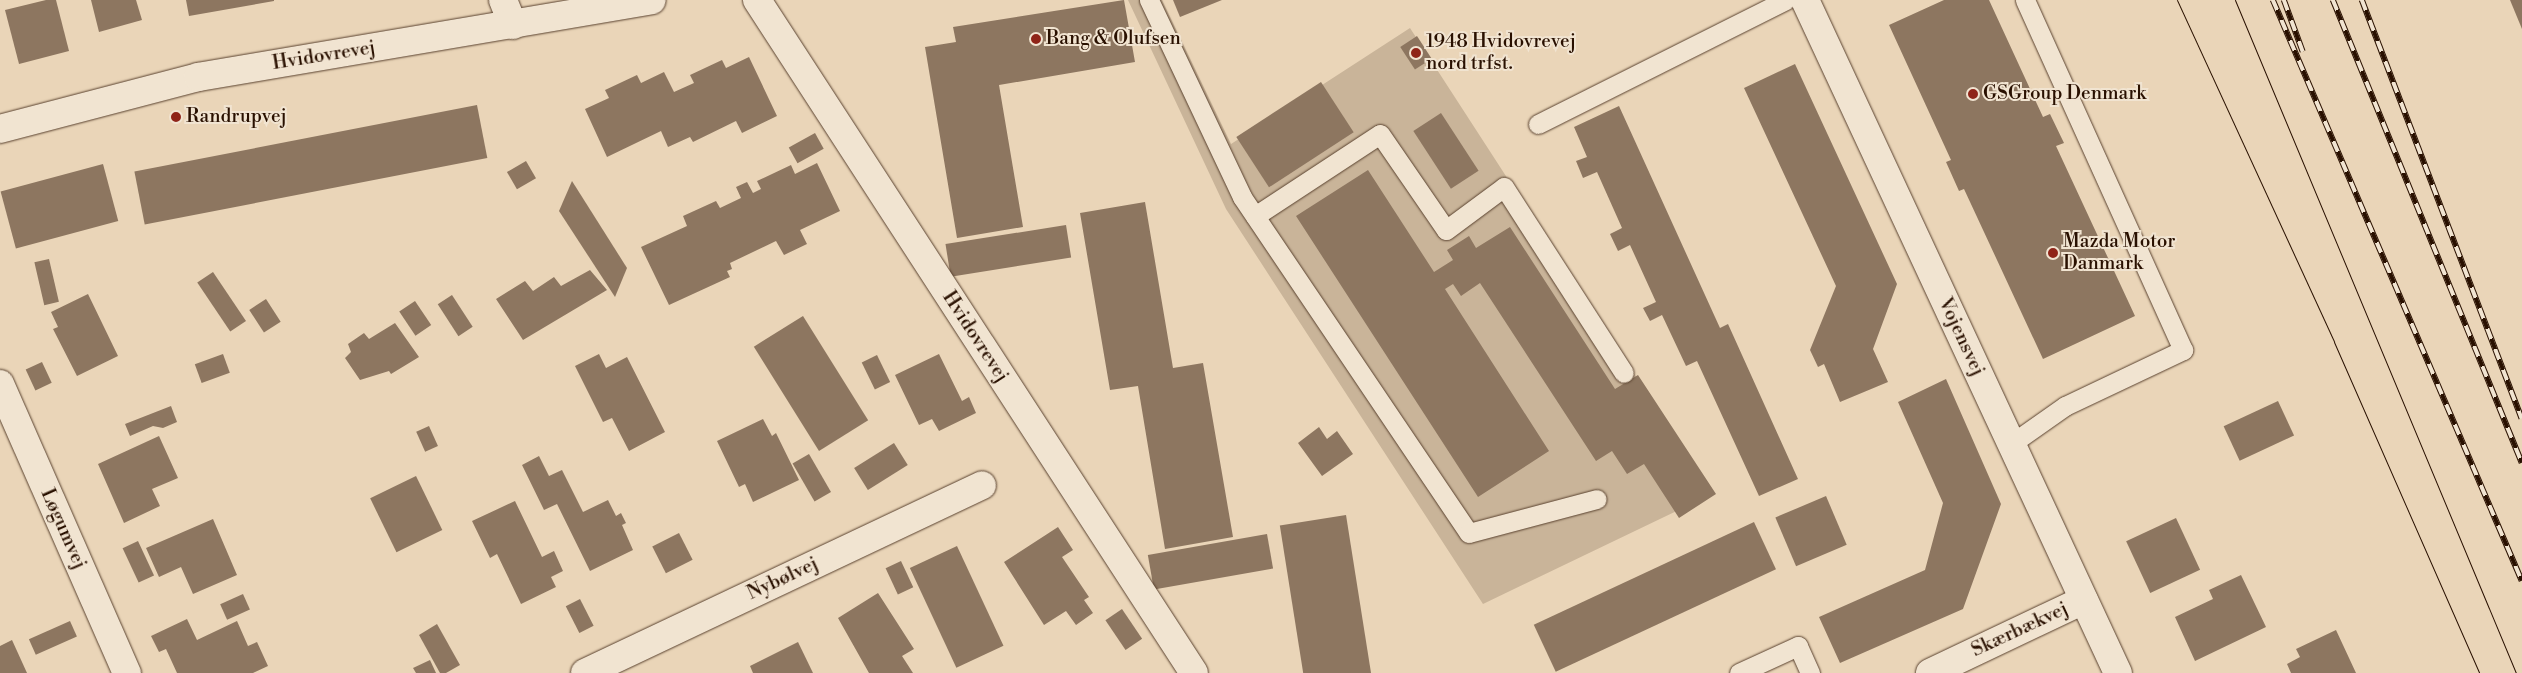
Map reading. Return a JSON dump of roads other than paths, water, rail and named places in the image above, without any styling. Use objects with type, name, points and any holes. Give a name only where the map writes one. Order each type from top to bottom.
[{"type":"street","name":"Hvidovrevej","points":[[0,128],[198,77],[508,12],[652,0]]},
{"type":"street","name":"Hvidovrevej","points":[[757,0],[1194,673]]},
{"type":"street","name":"Vojensvej","points":[[1805,0],[2118,673]]},
{"type":"street","name":"Løgumvej","points":[[0,384],[127,673]]},
{"type":"street","name":"Nybølvej","points":[[585,673],[982,485]]},
{"type":"street","name":"Skærbækvej","points":[[1930,673],[2084,600]]},
{"type":"lane","points":[[1149,0],[1242,197],[1469,533],[1597,499]]},
{"type":"lane","points":[[1538,124],[1786,0]]},
{"type":"lane","points":[[2011,444],[2065,406],[2183,350],[2025,0]]},
{"type":"lane","points":[[1255,216],[1380,134],[1446,230],[1504,188],[1624,372]]},
{"type":"lane","points":[[1740,673],[1798,646],[1810,673]]},
{"type":"tram line","points":[[2177,0],[2334,342],[2479,673]]},
{"type":"tram line","points":[[2235,0],[2516,673]]},
{"type":"railway","points":[[2273,0],[2522,581]]},
{"type":"railway","points":[[2284,0],[2303,52]]},
{"type":"railway","points":[[2333,0],[2522,463]]},
{"type":"railway","points":[[2362,0],[2522,418]]},
{"type":"place","name":"Bang & Olufsen","points":[[1036,39]]},
{"type":"place","name":"1948 Hvidovrevej nord trfst.","points":[[1416,53]]},
{"type":"place","name":"GSGroup Denmark","points":[[1973,94]]},
{"type":"place","name":"Randrupvej","points":[[176,117]]},
{"type":"place","name":"Mazda Motor Danmark","points":[[2053,253]]}]
